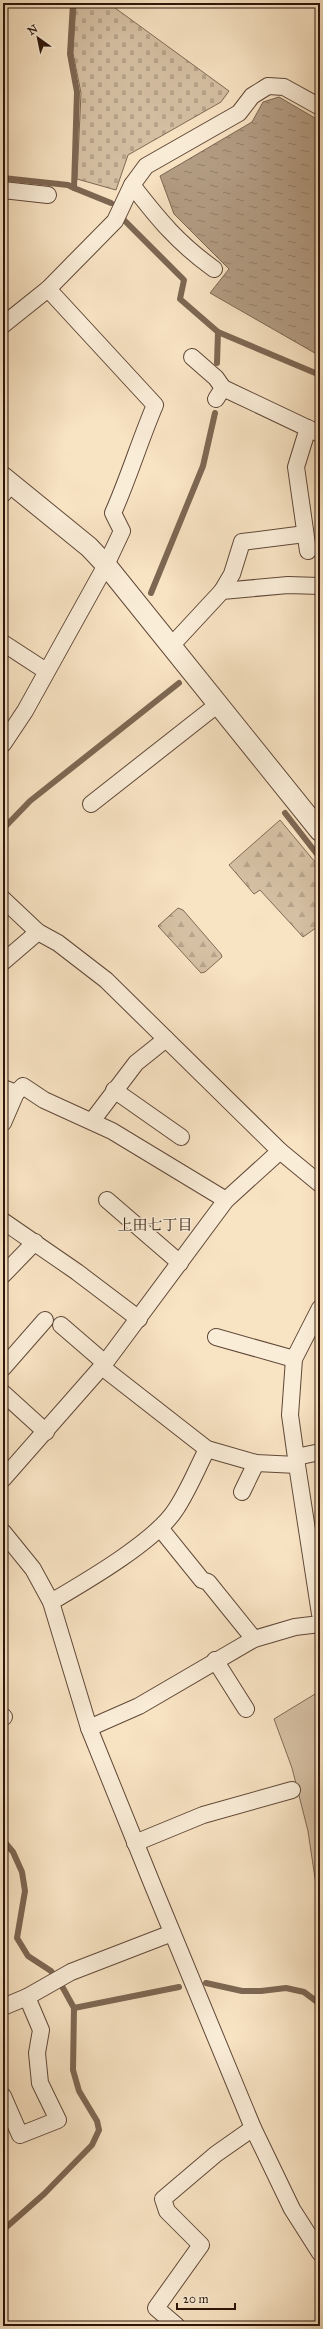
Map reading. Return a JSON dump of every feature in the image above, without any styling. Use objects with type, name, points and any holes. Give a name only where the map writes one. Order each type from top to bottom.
[{"type":"street","points":[[3,325],[48,288],[114,221],[132,184],[146,166],[239,113],[252,96],[259,90],[268,86],[284,87],[320,107]]},
{"type":"street","points":[[132,184],[163,226],[192,254],[214,269]]},
{"type":"street","points":[[3,190],[48,194]]},
{"type":"street","points":[[4,739],[25,712],[46,671],[106,565],[122,531],[113,512],[127,480],[138,444],[156,405],[48,288]]},
{"type":"street","points":[[192,357],[216,378],[220,393],[314,431],[296,467],[308,552]]},
{"type":"street","points":[[6,485],[88,547],[106,565],[217,705],[319,829]]},
{"type":"street","points":[[171,646],[222,591],[232,574],[242,542],[305,534]]},
{"type":"street","points":[[222,591],[288,585],[320,586]]},
{"type":"street","points":[[3,643],[46,671]]},
{"type":"street","points":[[91,804],[217,705]]},
{"type":"street","points":[[3,899],[38,932],[58,943],[106,980],[280,1151],[319,1181]]},
{"type":"street","points":[[3,962],[38,932]]},
{"type":"street","points":[[92,1121],[114,1090],[136,1063],[166,1039]]},
{"type":"street","points":[[3,1123],[9,1090],[24,1086],[44,1100],[92,1121],[226,1200]]},
{"type":"street","points":[[114,1090],[180,1138]]},
{"type":"street","points":[[3,1479],[104,1365],[226,1200],[280,1151]]},
{"type":"street","points":[[107,1200],[180,1263]]},
{"type":"street","points":[[3,1221],[35,1242],[139,1319]]},
{"type":"street","points":[[3,1275],[35,1242]]},
{"type":"street","points":[[320,1308],[294,1359],[290,1415],[320,1614]]},
{"type":"street","points":[[3,1368],[45,1320]]},
{"type":"street","points":[[60,1325],[104,1365],[207,1450],[256,1463],[297,1461],[320,1452]]},
{"type":"street","points":[[216,1337],[294,1359]]},
{"type":"street","points":[[3,1393],[46,1432]]},
{"type":"street","points":[[51,1602],[128,1553],[160,1528],[176,1510],[207,1450]]},
{"type":"street","points":[[242,1492],[256,1463]]},
{"type":"street","points":[[160,1528],[202,1580],[208,1582],[254,1639]]},
{"type":"street","points":[[3,1532],[33,1569],[51,1602],[89,1728],[252,2128],[292,2209],[320,2253]]},
{"type":"street","points":[[89,1728],[139,1706],[215,1660],[254,1639],[295,1627],[320,1624]]},
{"type":"street","points":[[215,1660],[246,1709]]},
{"type":"street","points":[[135,1843],[203,1815],[292,1790]]},
{"type":"street","points":[[3,2007],[27,1997],[65,1975],[172,1933]]},
{"type":"street","points":[[3,2096],[20,2135],[58,2120],[40,2083],[37,2054],[41,2030],[27,1997]]},
{"type":"street","points":[[177,2326],[156,2308],[201,2245],[167,2211],[163,2199],[216,2154],[252,2128]]},
{"type":"green space","points":[[76,3],[104,3],[111,5],[229,91],[221,102],[128,155],[116,190],[77,179],[81,93],[73,53]]},
{"type":"green space","points":[[280,820],[320,868],[320,925],[303,937],[260,890],[254,894],[229,865]]},
{"type":"green space","points":[[178,908],[183,910],[221,954],[222,957],[205,972],[201,973],[158,926]]},
{"type":"green space","points":[[320,1691],[320,1912],[308,1831],[292,1768],[274,1719]]},
{"type":"water","points":[[279,97],[320,121],[320,356],[210,293],[229,269],[174,214],[160,176],[252,122],[263,102]]},
{"type":"waterway","points":[[73,3],[70,54],[77,92],[74,188],[111,203]]},
{"type":"waterway","points":[[3,178],[68,185],[74,188]]},
{"type":"waterway","points":[[124,220],[184,280],[180,299],[218,332],[217,363]]},
{"type":"waterway","points":[[218,332],[320,375]]},
{"type":"waterway","points":[[151,593],[203,466],[215,413]]},
{"type":"waterway","points":[[3,829],[30,801],[179,683]]},
{"type":"waterway","points":[[285,813],[320,858]]},
{"type":"waterway","points":[[3,1840],[13,1852],[22,1872],[25,1891],[17,1938],[28,1956],[51,1971],[63,1988],[74,2008],[73,2070],[79,2091],[97,2121],[99,2130],[92,2145],[44,2194],[3,2230]]},
{"type":"waterway","points":[[206,1983],[242,1991],[261,1991],[286,1988],[304,1992],[320,2004]]},
{"type":"waterway","points":[[74,2008],[179,1987]]},
{"type":"district","name":"上田七丁目","points":[[155,1225]]}]
